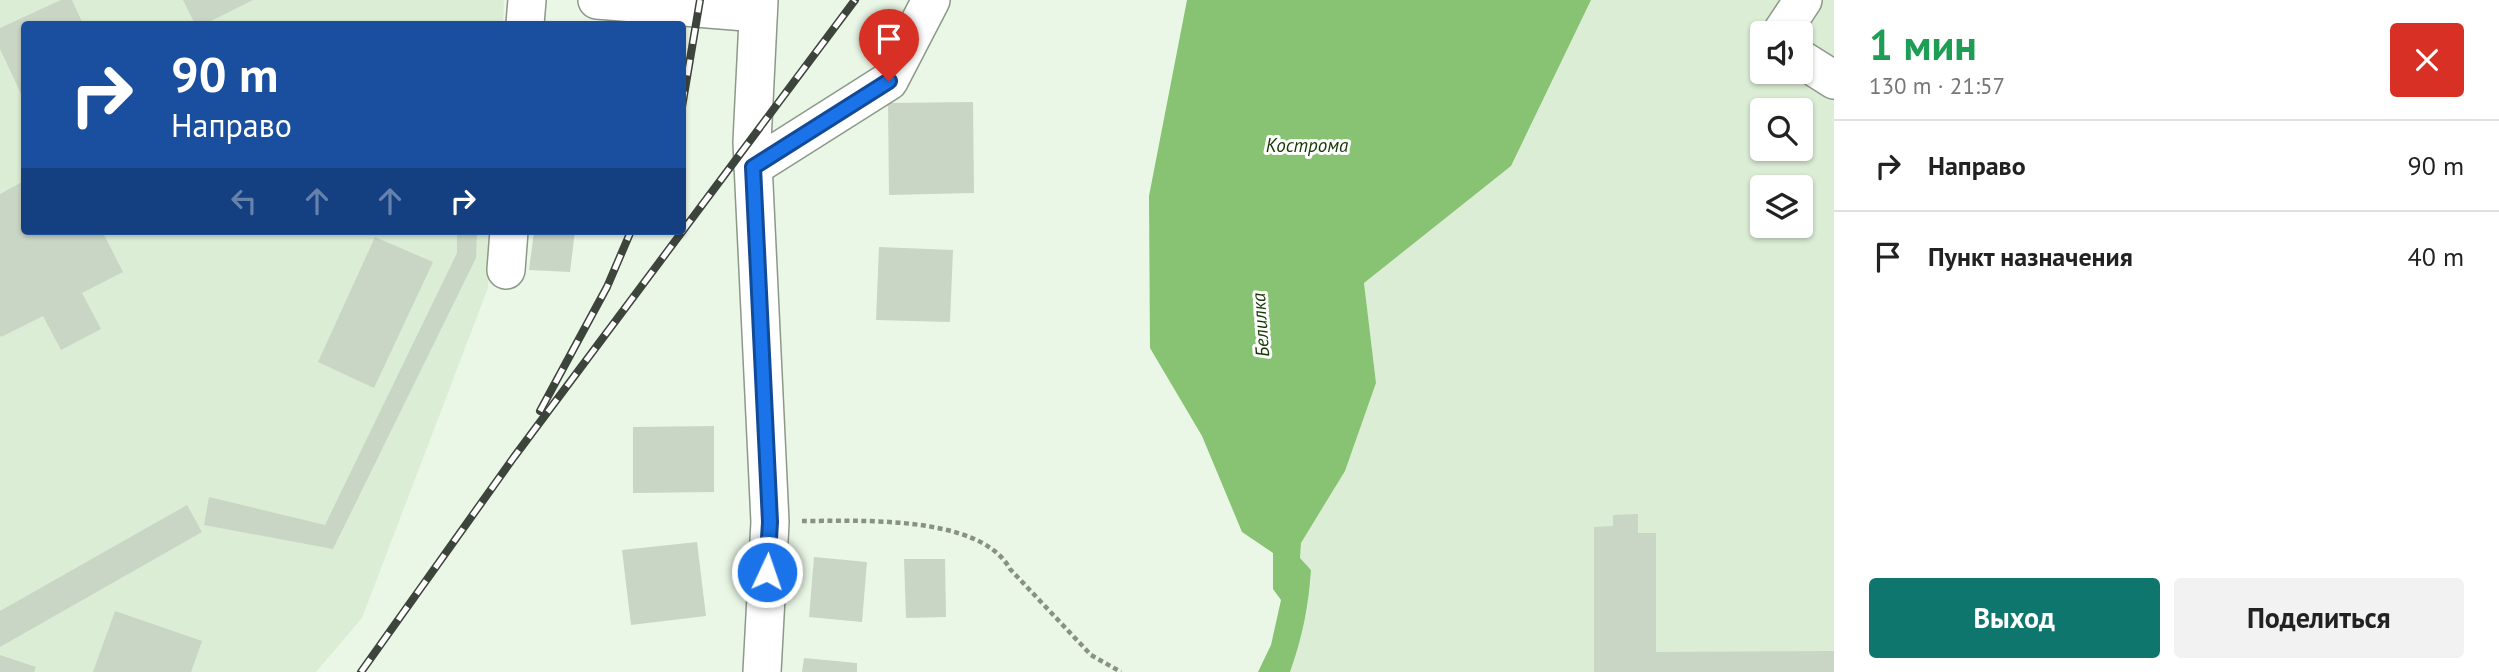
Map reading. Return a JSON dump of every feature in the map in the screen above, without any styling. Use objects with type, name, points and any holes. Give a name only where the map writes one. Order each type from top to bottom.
[{"type":"street","points":[[526,21],[527,0]]},
{"type":"street","points":[[597,0],[759,6],[753,167],[770,522],[762,672]]},
{"type":"street","points":[[753,167],[889,81],[931,0]]},
{"type":"street","points":[[1789,21],[1803,0]]},
{"type":"street","points":[[1813,67],[1834,80]]},
{"type":"street","points":[[506,270],[509,235]]},
{"type":"path","points":[[770,522],[890,521],[954,533],[985,544],[1003,556],[1010,569],[1091,655],[1121,672]]},
{"type":"shaded area","points":[[0,0],[504,0],[503,21],[21,21],[21,235],[491,235],[488,288],[362,618],[316,672],[0,672]]},
{"type":"shaded area","points":[[1591,0],[1834,0],[1834,672],[1290,672],[1307,610],[1311,581],[1311,570],[1300,558],[1301,543],[1345,471],[1376,383],[1364,283],[1511,166]]},
{"type":"water","name":"Кострома","points":[[1187,0],[1591,0],[1511,166],[1364,283],[1376,383],[1345,471],[1301,543],[1300,558],[1311,570],[1310,583],[1304,621],[1290,672],[1258,672],[1271,645],[1281,600],[1273,589],[1273,553],[1242,532],[1202,436],[1150,348],[1149,196]]},
{"type":"building","points":[[61,0],[72,0],[82,21],[21,21],[21,94],[0,49],[0,28]]},
{"type":"building","points":[[183,0],[253,0],[211,21],[194,21]]},
{"type":"building","points":[[973,102],[974,193],[889,195],[888,103]]},
{"type":"building","points":[[21,183],[21,235],[104,235],[123,272],[82,293],[101,329],[61,350],[43,316],[1,337],[0,194]]},
{"type":"building","points":[[457,235],[477,235],[476,258],[333,549],[204,525],[209,497],[325,525],[457,253]]},
{"type":"building","points":[[533,235],[575,235],[570,272],[529,270]]},
{"type":"building","points":[[375,237],[433,262],[374,388],[318,362]]},
{"type":"building","points":[[879,247],[953,250],[950,322],[876,320]]},
{"type":"building","points":[[714,426],[714,492],[633,493],[633,427]]},
{"type":"building","points":[[187,505],[202,532],[0,647],[0,611]]},
{"type":"building","points":[[1638,514],[1638,533],[1656,533],[1656,652],[1834,651],[1834,672],[1594,672],[1594,527],[1613,526],[1613,515]]},
{"type":"building","points":[[697,542],[706,616],[631,625],[622,550]]},
{"type":"building","points":[[814,557],[867,562],[862,622],[809,617]]},
{"type":"building","points":[[904,559],[945,559],[946,617],[906,618]]},
{"type":"building","points":[[115,611],[202,641],[191,672],[93,672]]},
{"type":"building","points":[[0,655],[36,667],[34,672],[0,672]]},
{"type":"building","points":[[804,658],[857,663],[857,672],[802,672]]},
{"type":"railway","points":[[686,83],[700,0]]},
{"type":"railway","points":[[686,226],[855,0]]},
{"type":"railway","points":[[540,411],[607,287],[629,235]]},
{"type":"railway","points":[[361,672],[514,457],[680,235]]},
{"type":"route","points":[[767,572],[770,522],[753,167],[889,81]]},
{"type":"water label","name":"Белилка","points":[[1260,325]]}]
